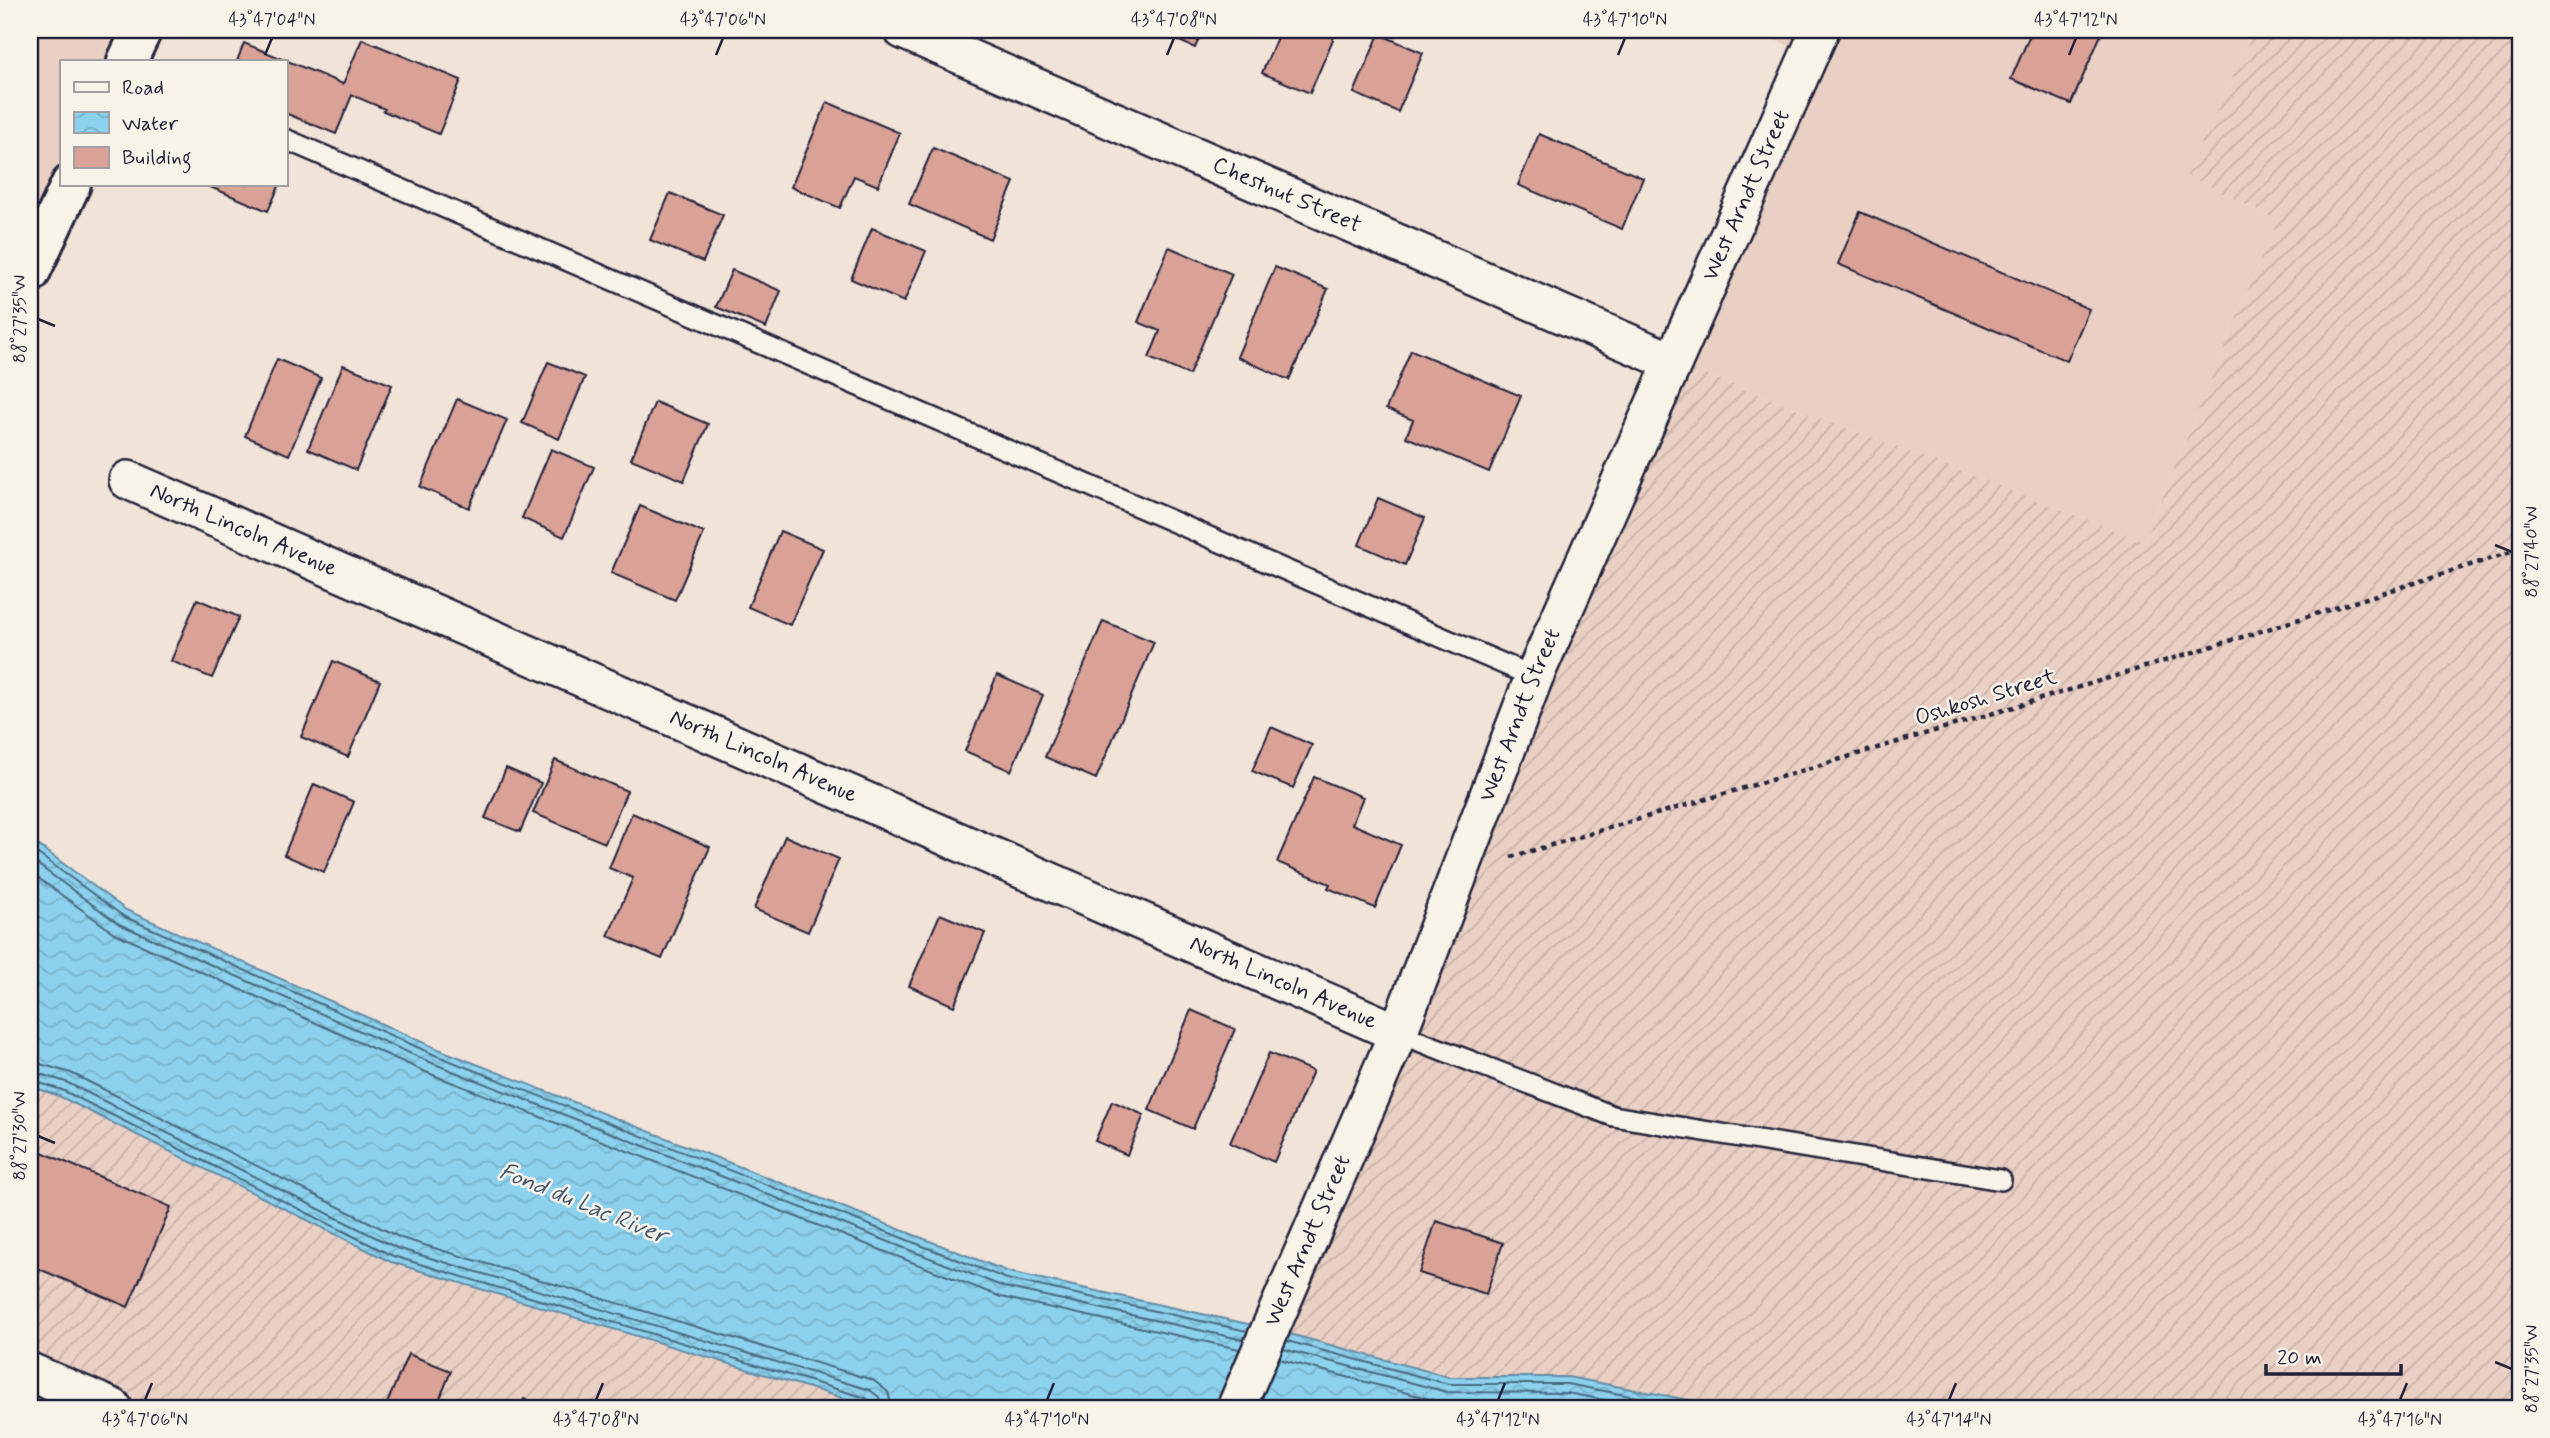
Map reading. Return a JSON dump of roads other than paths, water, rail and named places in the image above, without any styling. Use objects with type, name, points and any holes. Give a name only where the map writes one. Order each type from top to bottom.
[{"type":"main road","points":[[127,60],[142,30]]},
{"type":"main road","points":[[30,273],[70,186]]},
{"type":"street","name":"Chestnut Street","points":[[903,30],[1673,362]]},
{"type":"street","name":"West Arndt Street","points":[[1236,1408],[1398,1033],[1534,677],[1820,30]]},
{"type":"street","name":"North Lincoln Avenue","points":[[128,480],[1398,1033]]},
{"type":"street","points":[[30,1373],[113,1408]]},
{"type":"lane","points":[[287,140],[1534,677]]},
{"type":"lane","points":[[1398,1033],[1613,1116],[2001,1180]]},
{"type":"water","name":"Fond du Lac River","points":[[30,839],[126,910],[438,1049],[1009,1272],[1271,1329],[1449,1377],[1568,1377],[1731,1408],[876,1408],[391,1262],[59,1096],[30,1086]]}]
